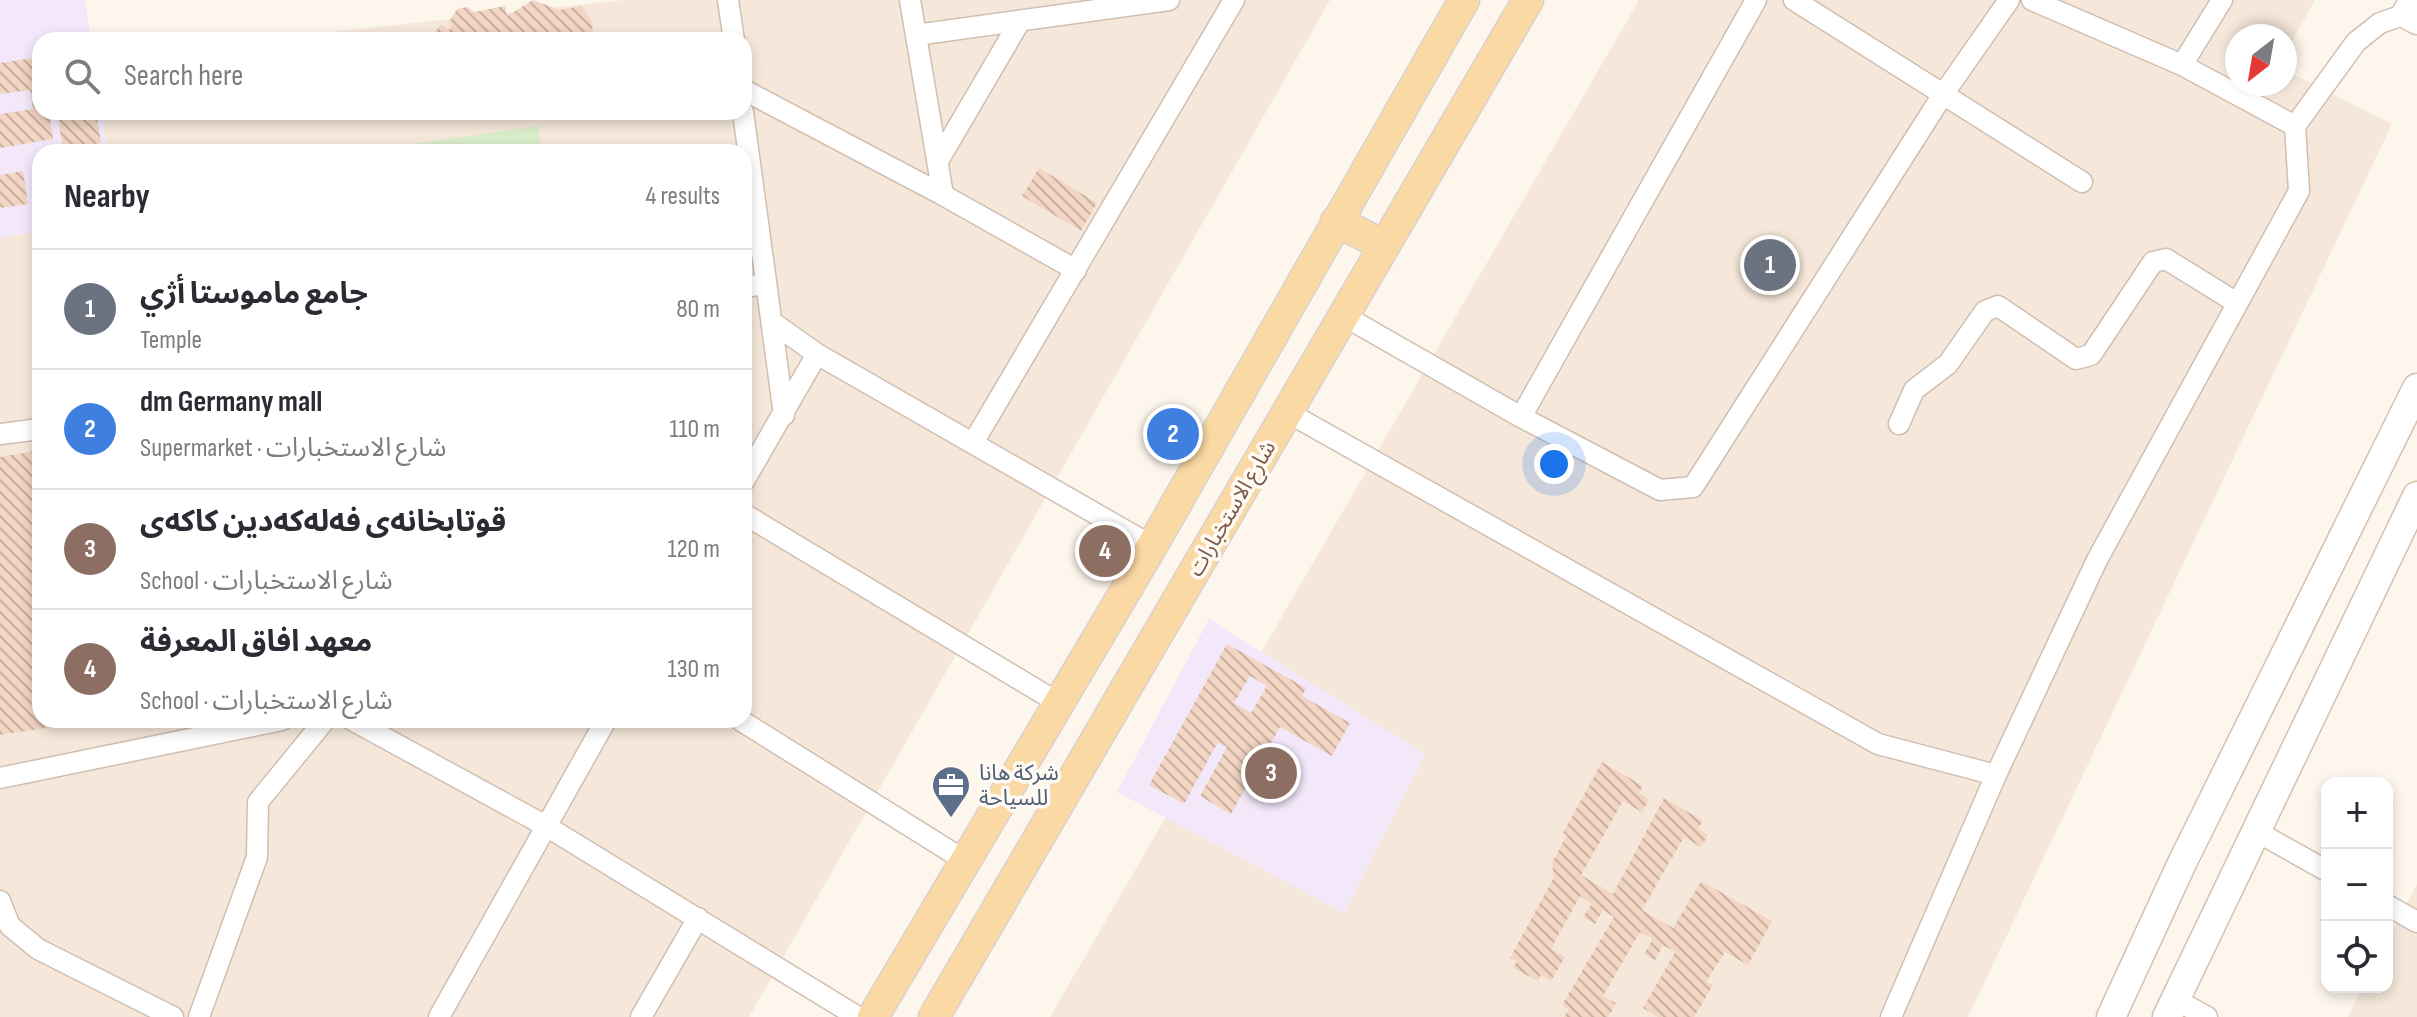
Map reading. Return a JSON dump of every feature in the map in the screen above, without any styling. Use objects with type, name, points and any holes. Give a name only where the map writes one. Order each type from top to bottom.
[{"type":"main road","points":[[873,1017],[1152,546],[1464,0]]},
{"type":"main road","name":"شارع الاستخبارات","points":[[934,1017],[1287,412],[1346,317],[1383,245],[1528,0]]},
{"type":"main road","points":[[1336,221],[1383,245]]},
{"type":"street","points":[[728,0],[733,32]]},
{"type":"street","points":[[910,0],[943,195]]},
{"type":"street","points":[[916,35],[1169,0]]},
{"type":"street","points":[[973,443],[1234,0]]},
{"type":"street","points":[[1521,417],[1756,0]]},
{"type":"street","points":[[1794,0],[2082,182]]},
{"type":"street","points":[[1346,317],[1521,417],[1660,490],[1693,487],[1942,96],[2009,0]]},
{"type":"street","points":[[2032,0],[2182,65],[2295,126]]},
{"type":"street","points":[[2182,65],[2222,0]]},
{"type":"street","points":[[1891,1017],[1996,775],[2097,560],[2299,191],[2295,126],[2356,42],[2380,23],[2412,11]]},
{"type":"street","points":[[938,161],[1020,21]]},
{"type":"street","points":[[752,94],[943,195],[1076,270]]},
{"type":"street","points":[[744,120],[747,144]]},
{"type":"street","points":[[752,179],[784,415]]},
{"type":"street","points":[[1899,424],[1914,390],[1948,364],[1985,311],[1998,306],[2076,359],[2091,355],[2153,262],[2166,259],[2237,303]]},
{"type":"street","points":[[752,286],[766,284]]},
{"type":"street","points":[[772,322],[817,354],[1152,546]]},
{"type":"street","points":[[752,468],[817,354]]},
{"type":"street","points":[[2111,1017],[2183,861],[2417,388]]},
{"type":"street","points":[[1287,412],[1878,744],[1996,775]]},
{"type":"street","points":[[0,434],[32,430]]},
{"type":"street","points":[[2207,1017],[2171,1008],[2254,830],[2413,512]]},
{"type":"street","points":[[752,519],[1057,702]]},
{"type":"street","points":[[0,778],[243,728]]},
{"type":"street","points":[[199,1017],[257,857],[258,802],[318,728]]},
{"type":"street","points":[[367,728],[546,826],[858,1017]]},
{"type":"street","points":[[439,1017],[601,728]]},
{"type":"street","points":[[752,728],[964,860]]},
{"type":"street","points":[[2254,830],[2321,868]]},
{"type":"street","points":[[0,901],[10,926],[38,949],[173,1017]]},
{"type":"street","points":[[2393,908],[2417,922]]},
{"type":"street","points":[[641,1017],[698,918]]},
{"type":"shaded area","points":[[0,0],[85,0],[90,32],[32,32],[32,120],[103,120],[107,144],[32,144],[32,232],[0,238]]},
{"type":"shaded area","points":[[624,0],[1330,0],[749,1017],[0,1017],[0,52],[32,100],[32,120],[752,120],[752,32],[331,32]]},
{"type":"shaded area","points":[[1639,0],[2315,0],[2297,32],[2297,24],[2225,24],[2225,96],[2297,96],[2297,76],[2392,124],[1968,1017],[1050,1017]]},
{"type":"shaded area","points":[[1209,619],[1425,754],[1344,913],[1117,792]]},
{"type":"shaded area","points":[[2417,884],[2417,1017],[2348,1017],[2360,993],[2393,993],[2393,930]]},
{"type":"green space","points":[[538,126],[541,144],[413,144]]},
{"type":"building","points":[[533,0],[559,10],[581,6],[592,21],[593,32],[435,32],[441,24],[449,30],[452,26],[448,24],[457,9],[467,7],[474,12],[505,6],[507,16]]},
{"type":"building","points":[[32,58],[32,103],[30,90],[0,94],[0,63]]},
{"type":"building","points":[[32,109],[32,120],[50,120],[53,139],[0,148],[0,114]]},
{"type":"building","points":[[58,120],[97,120],[101,143],[62,144]]},
{"type":"building","points":[[1039,168],[1097,203],[1081,231],[1022,196]]},
{"type":"building","points":[[23,171],[28,204],[0,208],[0,175]]},
{"type":"building","points":[[32,451],[32,728],[45,728],[0,735],[0,457]]},
{"type":"building","points":[[1227,644],[1306,688],[1302,696],[1350,723],[1332,756],[1280,727],[1231,814],[1200,796],[1227,747],[1218,742],[1184,804],[1149,785]],"holes":[[[1250,676],[1267,686],[1251,713],[1234,703]]]},
{"type":"building","points":[[1602,762],[1643,786],[1639,793],[1649,799],[1642,812],[1623,801],[1581,875],[1613,894],[1664,798],[1703,821],[1698,829],[1708,835],[1701,847],[1684,837],[1642,910],[1673,928],[1701,881],[1772,921],[1748,965],[1725,952],[1706,982],[1713,985],[1694,1017],[1658,1017],[1643,1008],[1675,952],[1663,945],[1655,960],[1644,954],[1653,939],[1640,932],[1603,996],[1616,1003],[1608,1017],[1564,1017],[1569,1009],[1562,1005],[1614,917],[1603,910],[1595,924],[1583,917],[1592,904],[1580,896],[1551,949],[1565,957],[1551,981],[1541,975],[1538,981],[1513,968],[1517,961],[1510,958],[1554,877],[1552,863],[1567,835],[1563,833]]},
{"type":"place","name":"جامع ماموستا أژي","points":[[1770,265]]},
{"type":"place","name":"dm Germany mall","points":[[1173,434]]},
{"type":"place","name":"معهد افاق المعرفة","points":[[1105,551]]},
{"type":"place","name":"قوتابخانەی فەلەکەدین کاکەی","points":[[1271,773]]},
{"type":"place","name":"شركة هانا للسياحة","points":[[951,819]]}]
